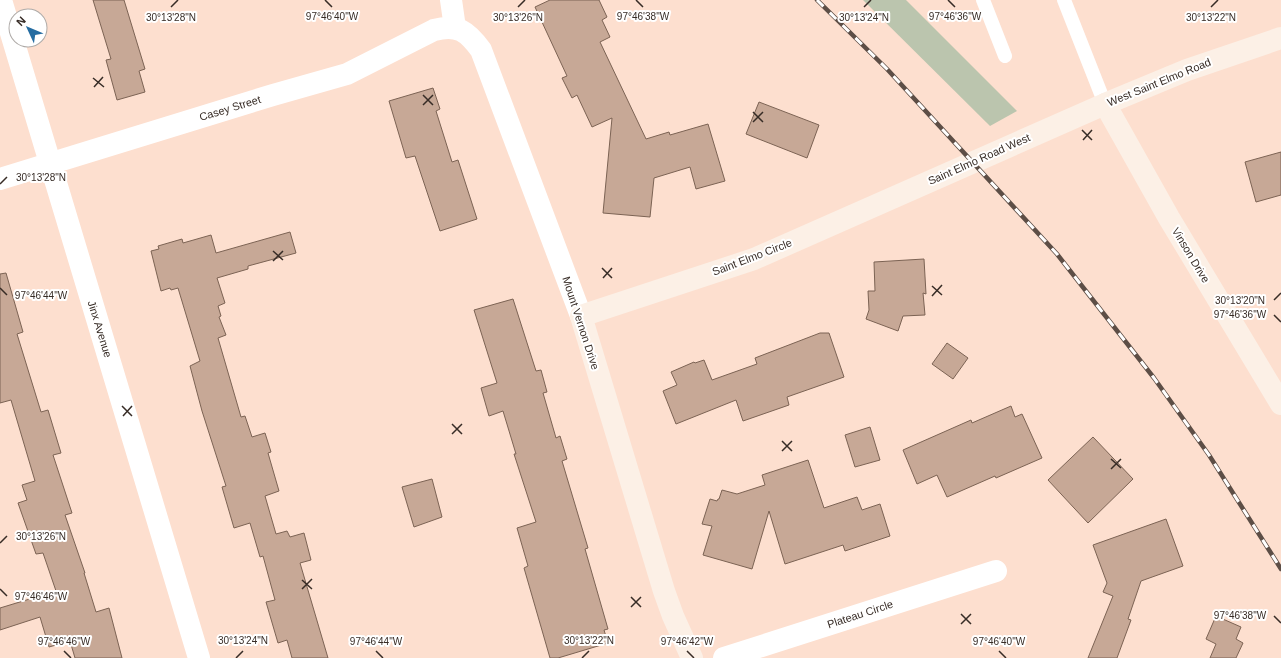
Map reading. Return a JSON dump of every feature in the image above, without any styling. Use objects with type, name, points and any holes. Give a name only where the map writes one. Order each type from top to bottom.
[{"type":"street","name":"Jinx Avenue","points":[[1,0],[199,658]]},
{"type":"street","points":[[451,0],[455,28]]},
{"type":"street","name":"Casey Street","points":[[0,179],[347,74],[434,30],[446,27],[455,28]]},
{"type":"street","name":"Mount Vernon Drive","points":[[455,28],[465,32],[473,39],[481,50],[581,316],[664,591],[673,616],[692,658]]},
{"type":"street","name":"West Saint Elmo Road","points":[[1040,132],[1187,70],[1281,38]]},
{"type":"street","name":"Vinson Drive","points":[[1105,104],[1169,218],[1281,404]]},
{"type":"street","name":"Saint Elmo Road West","points":[[918,186],[1040,132]]},
{"type":"street","name":"Saint Elmo Circle","points":[[581,316],[754,259],[918,186]]},
{"type":"street","name":"Plateau Circle","points":[[724,658],[996,571]]},
{"type":"lane","points":[[983,0],[1005,56]]},
{"type":"lane","points":[[1064,0],[1105,104]]},
{"type":"green space","points":[[863,0],[906,0],[1017,111],[990,126]]},
{"type":"building","points":[[93,0],[124,0],[145,69],[139,71],[145,92],[117,100],[106,60],[111,59]]},
{"type":"building","points":[[550,0],[599,0],[607,17],[602,20],[610,37],[600,42],[646,139],[669,132],[670,135],[708,124],[725,181],[696,189],[690,167],[654,178],[650,217],[603,213],[612,118],[592,127],[577,95],[572,98],[562,78],[567,76],[535,7]]},
{"type":"building","points":[[433,88],[440,109],[436,111],[452,162],[458,160],[477,219],[440,231],[415,156],[406,158],[389,101]]},
{"type":"building","points":[[759,102],[819,125],[807,158],[746,134]]},
{"type":"building","points":[[1281,152],[1281,195],[1256,202],[1245,162]]},
{"type":"building","points":[[290,232],[296,253],[248,266],[248,269],[217,278],[225,303],[218,306],[221,316],[219,317],[226,335],[218,338],[241,417],[245,416],[252,437],[265,433],[271,452],[268,453],[279,491],[265,496],[276,534],[287,531],[290,537],[304,533],[311,560],[300,563],[328,658],[292,658],[287,640],[278,643],[266,602],[275,600],[263,556],[260,557],[250,523],[234,528],[222,487],[226,486],[202,411],[190,366],[200,361],[178,288],[171,290],[170,288],[161,291],[151,251],[159,249],[158,246],[182,239],[183,243],[211,235],[216,253]]},
{"type":"building","points":[[924,259],[926,294],[923,293],[925,315],[903,316],[898,331],[866,319],[869,310],[868,291],[875,291],[874,262]]},
{"type":"building","points":[[6,273],[23,332],[17,334],[41,412],[48,410],[61,453],[53,455],[72,513],[65,515],[85,573],[96,612],[109,608],[122,658],[75,658],[70,641],[49,647],[40,617],[0,630],[0,608],[56,591],[43,553],[36,554],[18,503],[27,500],[22,485],[35,481],[11,400],[0,403],[0,274]]},
{"type":"building","points":[[513,299],[536,371],[541,370],[547,392],[543,393],[556,438],[560,436],[567,459],[562,461],[588,548],[585,549],[608,629],[604,630],[608,643],[558,658],[550,658],[524,568],[528,566],[517,528],[536,522],[514,454],[516,454],[503,411],[489,416],[481,388],[497,383],[474,310]]},
{"type":"building","points":[[820,333],[829,333],[844,377],[787,397],[789,405],[743,421],[736,400],[676,424],[663,391],[677,385],[671,372],[694,362],[704,360],[712,380],[757,364],[755,358]]},
{"type":"building","points":[[947,343],[968,358],[953,379],[932,364]]},
{"type":"building","points":[[1011,406],[1015,417],[1022,414],[1042,458],[947,497],[937,475],[917,484],[903,450],[971,420],[972,423]]},
{"type":"building","points":[[870,427],[880,460],[855,467],[845,435]]},
{"type":"building","points":[[1093,437],[1133,479],[1088,523],[1048,480]]},
{"type":"building","points":[[808,460],[824,508],[857,497],[862,510],[880,504],[890,536],[845,551],[843,545],[785,564],[769,511],[752,569],[703,555],[712,526],[702,524],[710,499],[717,501],[722,490],[737,494],[765,485],[762,475]]},
{"type":"building","points":[[432,479],[442,517],[414,527],[402,487]]},
{"type":"building","points":[[1166,519],[1183,566],[1141,581],[1128,619],[1131,620],[1117,658],[1088,658],[1113,596],[1103,592],[1107,583],[1093,545]]},
{"type":"building","points":[[1216,616],[1241,627],[1236,639],[1243,643],[1236,658],[1210,658],[1216,644],[1206,639]]},
{"type":"railway","points":[[817,0],[887,69],[1057,254],[1154,378],[1209,455],[1281,569]]}]
